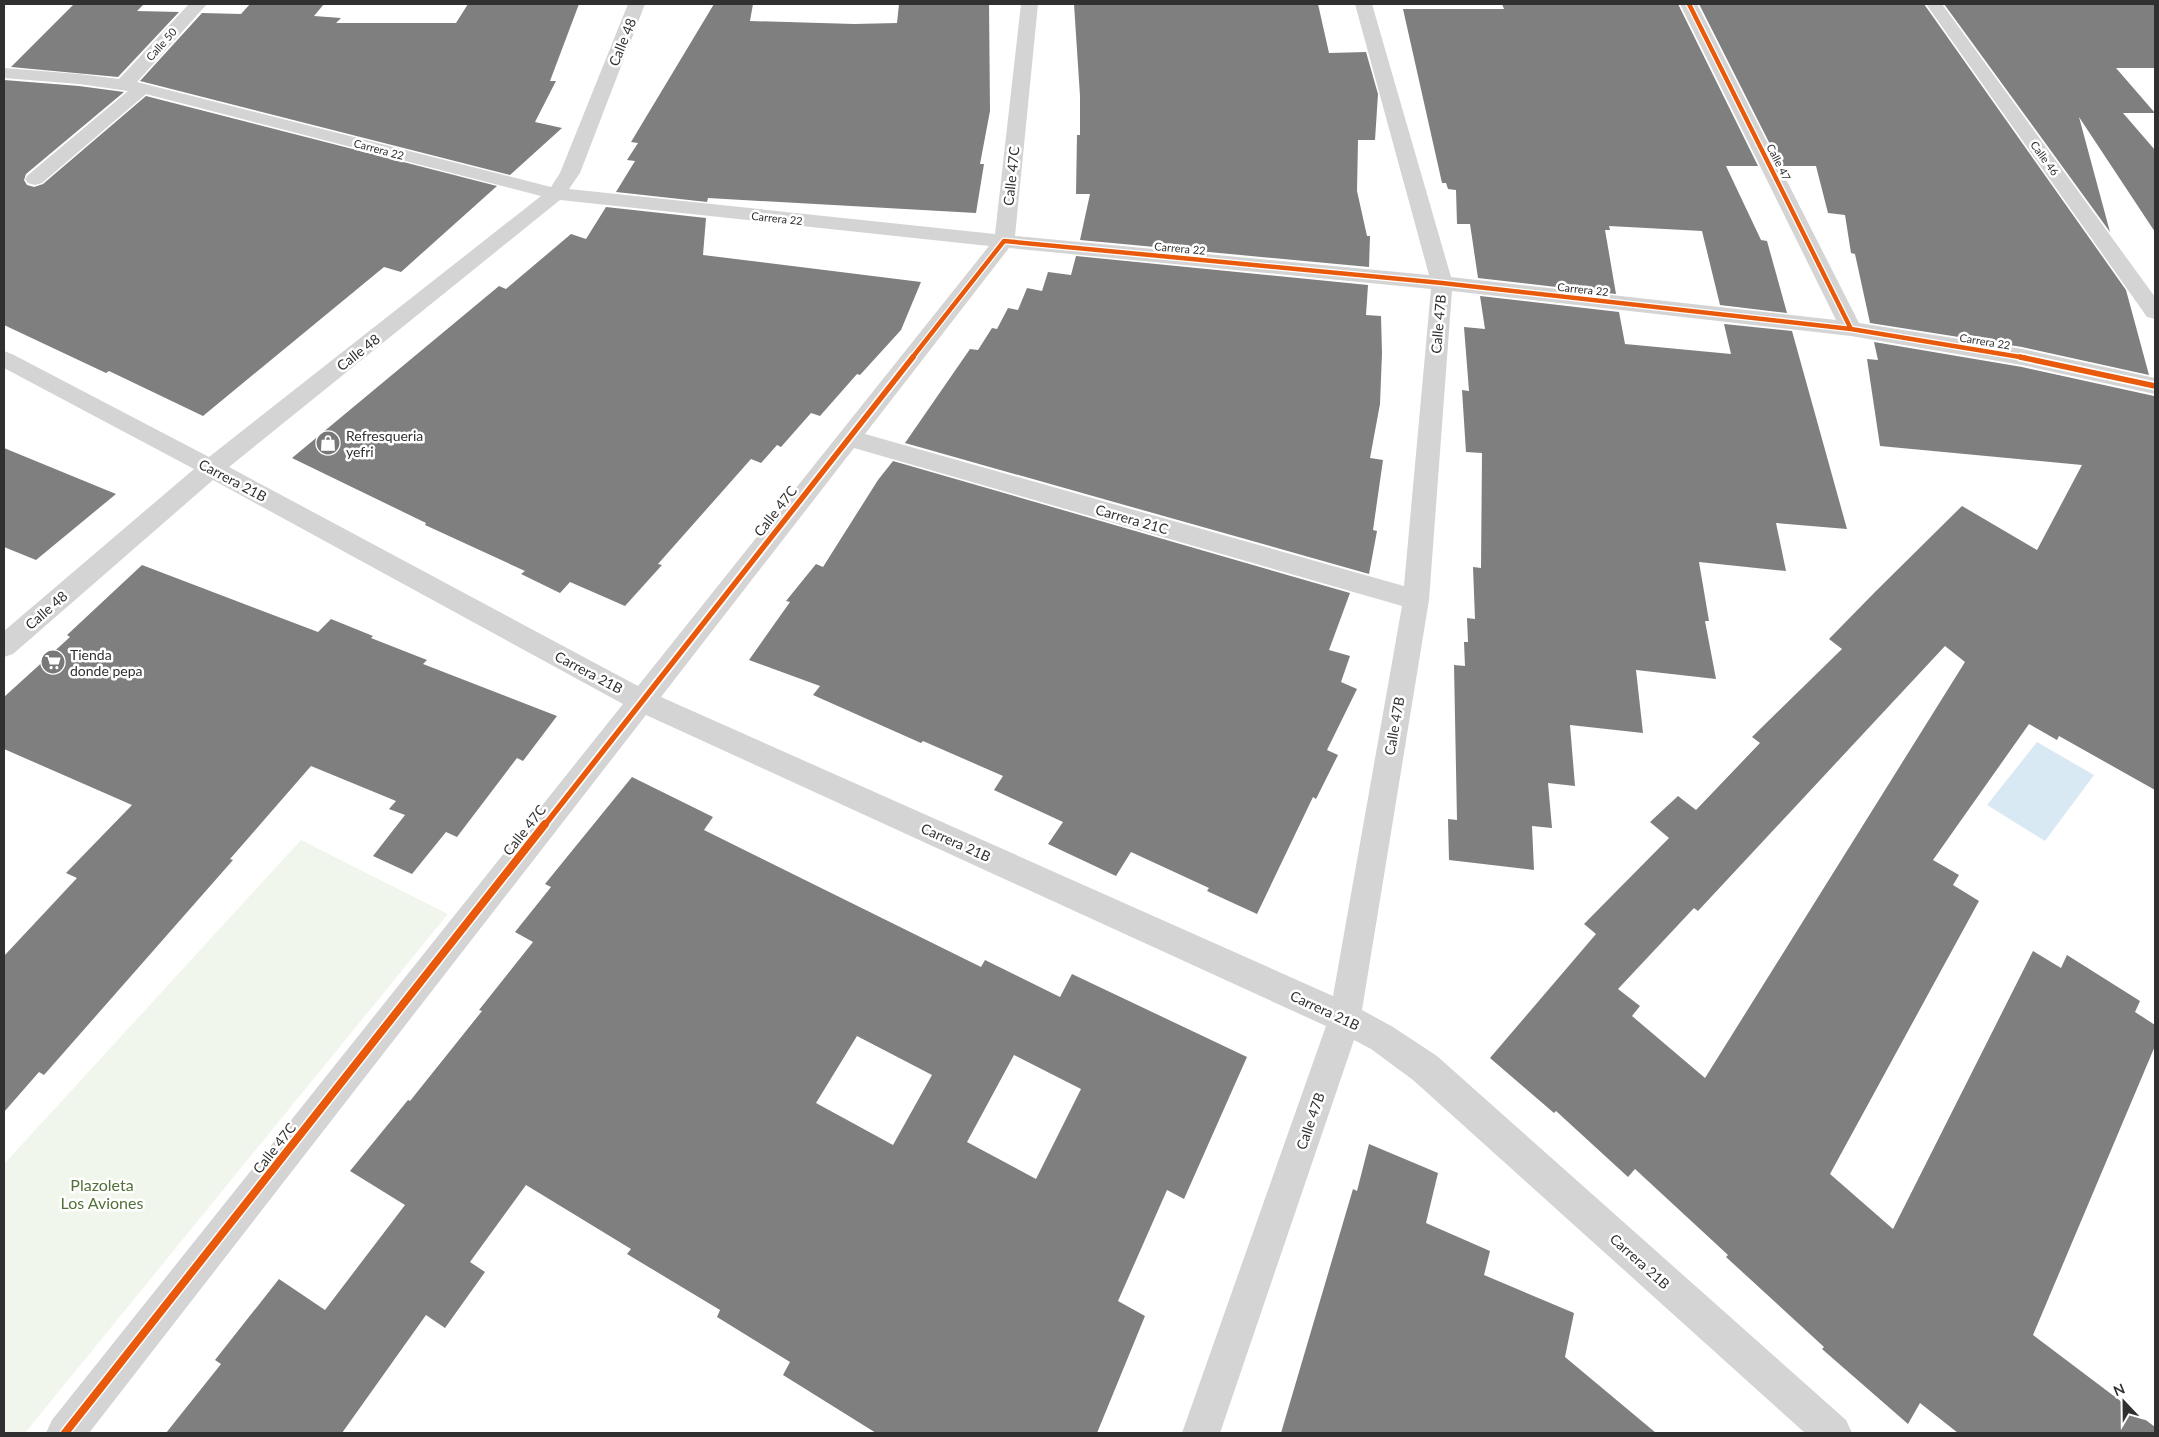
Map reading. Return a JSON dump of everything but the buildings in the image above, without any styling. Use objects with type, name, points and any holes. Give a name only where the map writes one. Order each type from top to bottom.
[{"type":"street","name":"Calle 50","points":[[125,84],[198,4]]},
{"type":"street","name":"Calle 48","points":[[4,646],[211,468],[556,194],[570,172],[637,4]]},
{"type":"street","name":"Calle 47C","points":[[65,1433],[1004,241],[1030,4]]},
{"type":"street","name":"Calle 47B","points":[[1201,1433],[1345,1018],[1416,600],[1442,284],[1364,4]]},
{"type":"street","name":"Calle 47","points":[[1689,4],[1852,329]]},
{"type":"street","name":"Calle 46","points":[[1934,4],[2155,312]]},
{"type":"street","name":"Carrera 22","points":[[4,73],[125,84],[556,194],[1442,284],[1852,329],[2022,357],[2155,386]]},
{"type":"street","points":[[35,179],[143,88]]},
{"type":"street","name":"Carrera 21B","points":[[4,359],[211,468],[642,701],[1345,1018],[1382,1038],[1425,1068],[1834,1433]]},
{"type":"street","name":"Carrera 21C","points":[[849,438],[1416,600]]},
{"type":"green space","name":"Plazoleta Los Aviones","points":[[301,840],[448,914],[25,1433],[4,1433],[4,1164]]},
{"type":"water","points":[[2037,742],[2094,775],[2045,841],[1987,805]]},
{"type":"cycle path","points":[[1689,4],[1851,329]]},
{"type":"cycle path","points":[[65,1433],[1004,241],[1442,283],[1851,329],[2022,357],[2155,386]]},
{"type":"place","name":"Refresqueria yefri","points":[[328,443]]},
{"type":"place","name":"Tienda donde pepa","points":[[53,662]]}]
